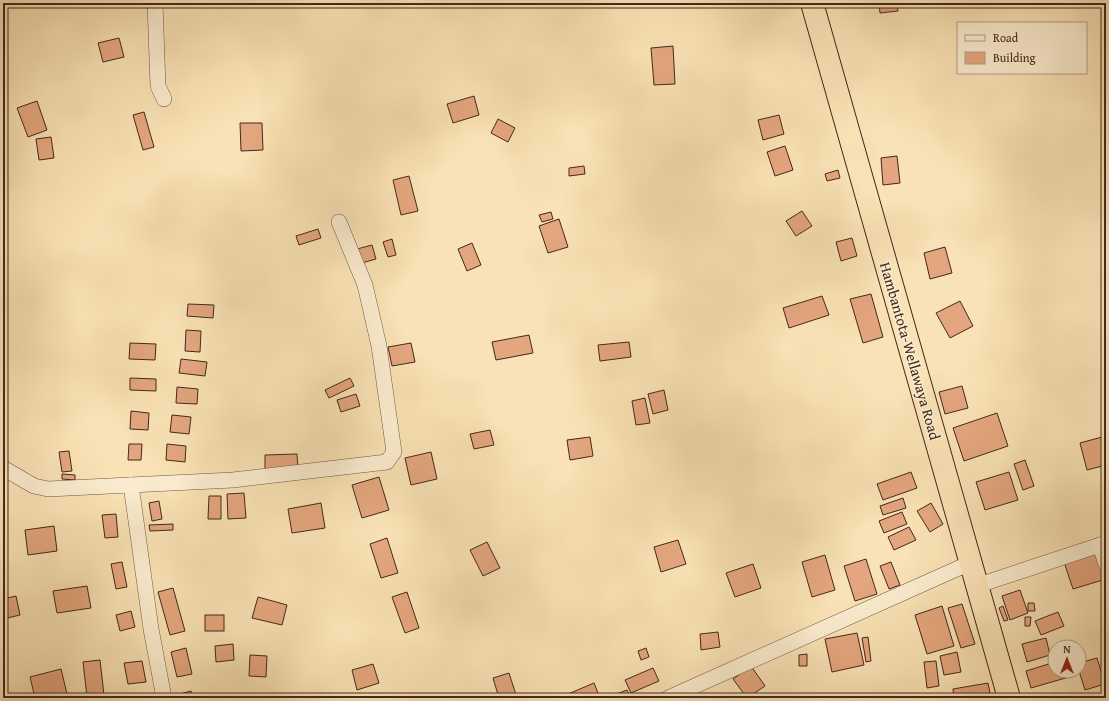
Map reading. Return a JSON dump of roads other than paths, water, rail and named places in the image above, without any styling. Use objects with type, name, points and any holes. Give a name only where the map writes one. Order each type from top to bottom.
[{"type":"highway","name":"Hambantota-Wellawaya Road","points":[[812,3],[976,586],[1009,698]]},
{"type":"street","points":[[155,3],[158,86],[164,99]]},
{"type":"street","points":[[3,468],[34,486],[48,489],[233,480],[387,462],[394,452],[379,346],[365,285],[339,222]]},
{"type":"street","points":[[131,485],[150,629],[164,698]]},
{"type":"street","points":[[976,586],[1103,544],[1106,564]]},
{"type":"street","points":[[668,698],[970,563]]}]
